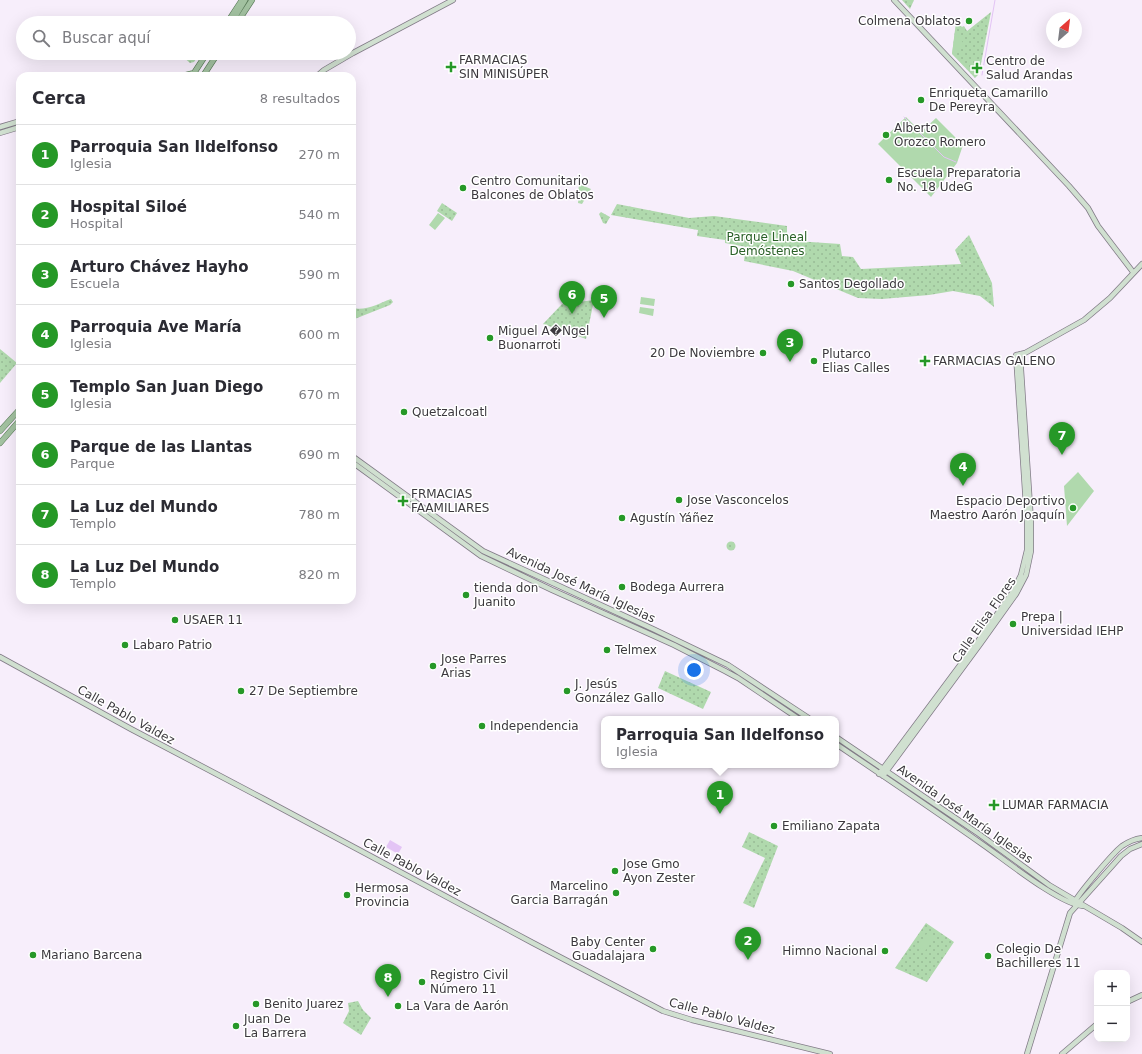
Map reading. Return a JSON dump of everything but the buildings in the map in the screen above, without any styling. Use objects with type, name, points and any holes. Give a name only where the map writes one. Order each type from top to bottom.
[{"type":"main road","points":[[232,16],[242,0]]},
{"type":"main road","points":[[236,16],[246,0]]},
{"type":"main road","points":[[241,16],[252,0]]},
{"type":"main road","points":[[195,72],[202,60]]},
{"type":"main road","points":[[206,72],[213,60]]},
{"type":"main road","points":[[0,431],[16,413]]},
{"type":"main road","points":[[0,443],[16,425]]},
{"type":"street","points":[[356,51],[453,0]]},
{"type":"street","points":[[894,0],[1088,208],[1098,226],[1133,272],[1142,264]]},
{"type":"street","points":[[322,72],[341,60]]},
{"type":"street","points":[[0,128],[16,122]]},
{"type":"street","points":[[0,133],[16,128]]},
{"type":"street","name":"Calle Elisa Flores","points":[[881,775],[986,637],[1016,594],[1026,575],[1031,551],[1031,521],[1018,355],[1025,353],[1084,320],[1110,298],[1133,272]]},
{"type":"street","name":"Avenida José María Iglesias","points":[[356,459],[483,551],[648,626],[728,666],[805,716]]},
{"type":"street","name":"Avenida José María Iglesias","points":[[356,465],[481,556],[674,645],[725,671],[795,716]]},
{"type":"street","name":"Calle Pablo Valdez","points":[[0,657],[131,729],[663,1011],[692,1020],[830,1054]]},
{"type":"street","name":"Avenida José María Iglesias","points":[[839,739],[979,834],[1028,871],[1076,903]]},
{"type":"street","name":"Avenida José María Iglesias","points":[[839,746],[980,842],[1041,886],[1084,906],[1142,942]]},
{"type":"street","points":[[1027,1054],[1071,912],[1076,903],[1116,852],[1129,842],[1142,838]]},
{"type":"street","points":[[1076,903],[1121,856],[1130,849],[1142,844]]},
{"type":"street","points":[[1130,1001],[1142,995]]},
{"type":"street","points":[[1062,1054],[1094,1027]]},
{"type":"green space","points":[[902,0],[914,0],[910,9]]},
{"type":"green space","points":[[991,12],[979,74],[975,78],[952,54],[956,22],[962,27],[964,26],[967,31]]},
{"type":"green space","points":[[955,32],[964,44],[952,54]]},
{"type":"green space","points":[[187,60],[195,60],[194,62],[190,63]]},
{"type":"green space","points":[[906,117],[921,132],[936,118],[963,145],[957,163],[931,197],[878,144]]},
{"type":"green space","points":[[579,184],[591,189],[582,204],[578,203]]},
{"type":"green space","points":[[442,203],[457,213],[452,221],[437,211]]},
{"type":"green space","name":"Parque Lineal Demóstenes","points":[[617,204],[689,218],[714,216],[787,226],[787,237],[796,238],[796,241],[840,244],[842,256],[853,257],[861,269],[961,264],[955,250],[969,235],[992,283],[994,307],[980,296],[953,291],[929,295],[882,299],[858,298],[793,271],[744,261],[746,247],[725,243],[725,240],[697,236],[698,230],[611,215]]},
{"type":"green space","points":[[601,212],[610,217],[606,224],[603,223],[599,214]]},
{"type":"green space","points":[[438,213],[445,218],[435,230],[429,225]]},
{"type":"green space","points":[[641,297],[655,299],[654,306],[640,304]]},
{"type":"green space","points":[[391,299],[393,302],[390,305],[356,318],[356,309],[362,309]]},
{"type":"green space","points":[[594,300],[586,339],[543,324],[562,304]]},
{"type":"green space","points":[[640,307],[654,309],[653,316],[639,313]]},
{"type":"green space","points":[[0,349],[16,362],[16,364],[0,383]]},
{"type":"green space","name":"Espacio Deportivo Maestro Aarón Joaquín","points":[[1078,472],[1094,491],[1067,526],[1064,486]]},
{"type":"green space","points":[[729,542],[733,542],[735,546],[733,550],[729,550],[727,548],[727,544]]},
{"type":"green space","points":[[665,671],[711,692],[703,709],[658,688]]},
{"type":"green space","points":[[749,832],[778,846],[754,908],[743,903],[765,858],[742,847]]},
{"type":"green space","points":[[926,923],[954,942],[927,982],[895,968]]},
{"type":"green space","points":[[926,934],[934,939],[925,951],[918,946]]},
{"type":"green space","points":[[358,1001],[363,1010],[371,1018],[361,1035],[343,1023],[349,1011],[348,1003]]},
{"type":"shaded area","points":[[390,840],[402,847],[398,854],[386,847]]},
{"type":"waterway","points":[[982,75],[995,0]]},
{"type":"waterway","points":[[904,117],[944,157],[956,162]]},
{"type":"place","name":"Colmena Oblatos","points":[[969,21]]},
{"type":"place","name":"FARMACIAS SIN MINISÚPER","points":[[451,67]]},
{"type":"place","name":"Centro de Salud Arandas","points":[[977,68]]},
{"type":"place","name":"Enriqueta Camarillo De Pereyra","points":[[921,100]]},
{"type":"place","name":"Alberto Orozco Romero","points":[[886,135]]},
{"type":"place","name":"Escuela Preparatoria No. 18 UdeG","points":[[889,180]]},
{"type":"place","name":"Centro Comunitario Balcones de Oblatos","points":[[463,188]]},
{"type":"place","name":"Santos Degollado","points":[[791,284]]},
{"type":"place","name":"Parque de las Llantas","points":[[572,314]]},
{"type":"place","name":"Templo San Juan Diego","points":[[604,318]]},
{"type":"place","name":"Miguel A�Ngel Buonarroti","points":[[490,338]]},
{"type":"place","name":"20 De Noviembre","points":[[763,353]]},
{"type":"place","name":"Plutarco Elias Calles","points":[[814,361]]},
{"type":"place","name":"FARMACIAS GALENO","points":[[925,361]]},
{"type":"place","name":"Arturo Chávez Hayho","points":[[790,362]]},
{"type":"place","name":"Quetzalcoatl","points":[[404,412]]},
{"type":"place","name":"La Luz del Mundo","points":[[1062,455]]},
{"type":"place","name":"Parroquia Ave María","points":[[963,486]]},
{"type":"place","name":"Jose Vasconcelos","points":[[679,500]]},
{"type":"place","name":"FRMACIAS FAAMILIARES","points":[[403,501]]},
{"type":"place","name":"Espacio Deportivo Maestro Aarón Joaquín","points":[[1073,508]]},
{"type":"place","name":"Agustín Yáñez","points":[[622,518]]},
{"type":"place","name":"Bodega Aurrera","points":[[622,587]]},
{"type":"place","name":"tienda don Juanito","points":[[466,595]]},
{"type":"place","name":"USAER 11","points":[[175,620]]},
{"type":"place","name":"Prepa | Universidad IEHP","points":[[1013,624]]},
{"type":"place","name":"Labaro Patrio","points":[[125,645]]},
{"type":"place","name":"Telmex","points":[[607,650]]},
{"type":"place","name":"Jose Parres Arias","points":[[433,666]]},
{"type":"place","name":"27 De Septiembre","points":[[241,691]]},
{"type":"place","name":"J. Jesús González Gallo","points":[[567,691]]},
{"type":"place","name":"Independencia","points":[[482,726]]},
{"type":"place","name":"LUMAR FARMACIA","points":[[994,805]]},
{"type":"place","name":"Parroquia San Ildelfonso","points":[[720,814]]},
{"type":"place","name":"Emiliano Zapata","points":[[774,826]]},
{"type":"place","name":"Jose Gmo Ayon Zester","points":[[615,871]]},
{"type":"place","name":"Marcelino Garcia Barragán","points":[[616,893]]},
{"type":"place","name":"Hermosa Provincia","points":[[347,895]]},
{"type":"place","name":"Baby Center Guadalajara","points":[[653,949]]},
{"type":"place","name":"Himno Nacional","points":[[885,951]]},
{"type":"place","name":"Mariano Barcena","points":[[33,955]]},
{"type":"place","name":"Colegio De Bachilleres 11","points":[[988,956]]},
{"type":"place","name":"Hospital Siloé","points":[[748,960]]},
{"type":"place","name":"Registro Civil Número 11","points":[[422,982]]},
{"type":"place","name":"La Luz Del Mundo","points":[[388,997]]},
{"type":"place","name":"Benito Juarez","points":[[256,1004]]},
{"type":"place","name":"La Vara de Aarón","points":[[398,1006]]},
{"type":"place","name":"Juan De La Barrera","points":[[236,1026]]}]
